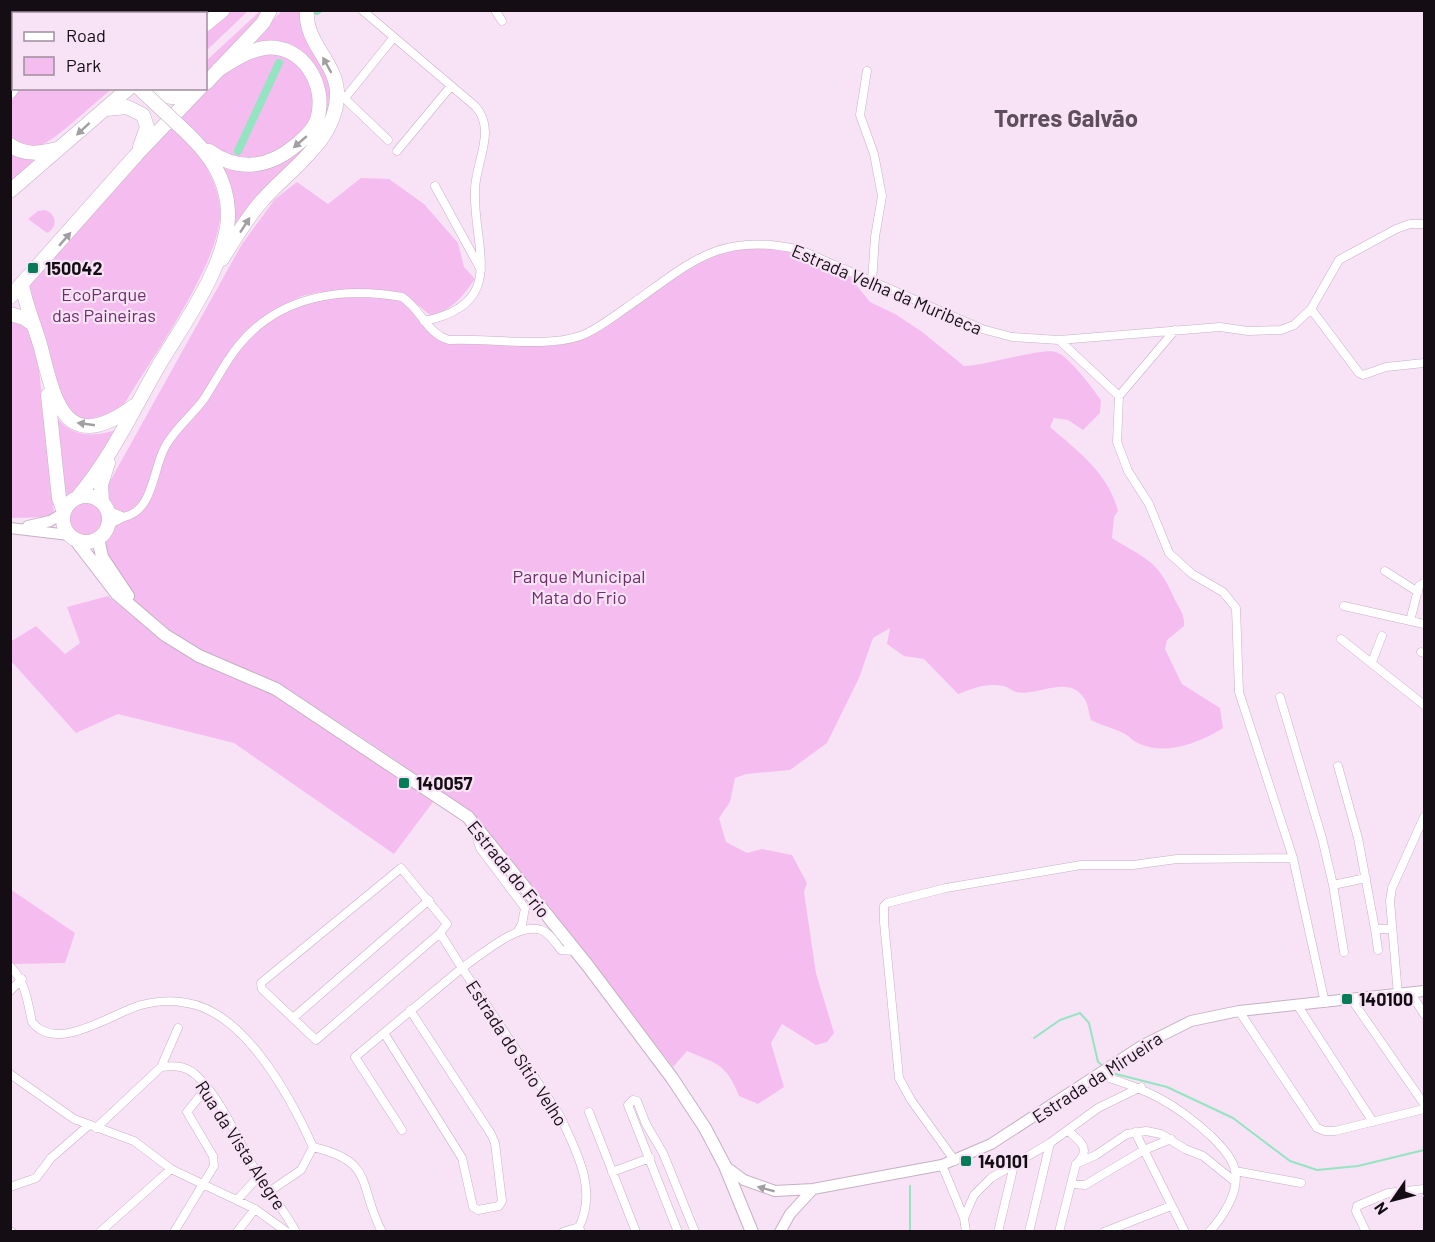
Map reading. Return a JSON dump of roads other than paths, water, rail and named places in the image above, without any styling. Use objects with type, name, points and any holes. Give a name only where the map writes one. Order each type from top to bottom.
[{"type":"highway","points":[[207,23],[223,10]]},
{"type":"highway","points":[[262,23],[270,10]]},
{"type":"highway","points":[[207,81],[276,10]]},
{"type":"highway","points":[[64,512],[114,447],[213,274],[256,207],[325,135],[341,95],[333,74],[310,35],[307,10]]},
{"type":"highway","points":[[141,90],[200,144],[229,163],[255,165],[284,154],[304,138],[316,122],[319,95],[315,78],[300,59],[291,53],[266,48],[255,50],[218,70]]},
{"type":"highway","points":[[10,191],[127,90]]},
{"type":"highway","points":[[160,90],[164,95],[171,98],[194,90]]},
{"type":"highway","points":[[10,297],[137,154],[198,90]]},
{"type":"highway","points":[[104,109],[127,107],[143,115],[147,127],[137,154]]},
{"type":"highway","points":[[200,144],[213,161],[227,194],[229,214],[213,274]]},
{"type":"highway","points":[[10,145],[18,151],[29,153],[62,148]]},
{"type":"highway","points":[[22,285],[45,370],[58,407],[74,422],[92,427],[104,424],[138,403]]},
{"type":"highway","points":[[10,314],[24,318],[34,325]]},
{"type":"highway","points":[[45,370],[59,498],[64,512],[64,527],[72,537],[84,542],[98,538],[108,525],[101,485],[114,447]]},
{"type":"highway","points":[[77,498],[92,496],[104,506]]},
{"type":"main road","points":[[10,528],[42,524],[64,512]]},
{"type":"main road","points":[[10,528],[72,537]]},
{"type":"main road","name":"Estrada do Frio","points":[[72,537],[117,594],[151,625],[198,656],[258,680],[292,699],[458,810],[472,822],[672,1078],[705,1128],[725,1166],[752,1232]]},
{"type":"main road","name":"Estrada do Frio","points":[[98,538],[99,551],[108,568],[151,625]]},
{"type":"main road","name":"Estrada da Mirueira","points":[[725,1166],[744,1180],[775,1191],[813,1189],[942,1165],[991,1144],[1143,1044],[1173,1028],[1207,1016],[1239,1011],[1425,991]]},
{"type":"main road","points":[[780,1232],[790,1214],[813,1189]]},
{"type":"street","points":[[362,10],[475,106],[485,121],[482,155],[474,198],[483,256],[482,272],[471,295],[458,310],[444,317],[424,321]]},
{"type":"street","points":[[495,10],[502,21]]},
{"type":"street","points":[[388,140],[341,95],[394,37]]},
{"type":"street","points":[[867,71],[860,115],[874,154],[882,196],[875,237],[872,282]]},
{"type":"street","points":[[398,151],[451,86]]},
{"type":"street","points":[[435,186],[482,272]]},
{"type":"street","name":"Estrada Velha da Muribeca","points":[[108,525],[134,513],[150,489],[168,442],[200,404],[230,356],[247,336],[281,311],[304,299],[320,295],[394,296],[411,302],[435,334],[449,340],[566,341],[593,330],[710,252],[750,242],[773,243],[800,250],[982,329],[1012,337],[1059,340],[1220,327],[1248,331],[1281,330],[1293,325],[1311,309],[1339,260],[1396,229],[1410,224],[1425,224]]},
{"type":"street","points":[[1311,309],[1359,373],[1363,375],[1386,367],[1425,363]]},
{"type":"street","points":[[1174,330],[1119,396],[1117,442],[1121,455],[1149,504],[1169,553],[1192,574],[1223,592],[1236,608],[1239,692],[1293,858],[1325,1003]]},
{"type":"street","points":[[1059,340],[1119,396]]},
{"type":"street","points":[[104,506],[124,517]]},
{"type":"street","points":[[1385,571],[1418,592]]},
{"type":"street","points":[[1410,621],[1419,586],[1425,583]]},
{"type":"street","points":[[1344,606],[1425,624]]},
{"type":"street","points":[[1372,662],[1382,636]]},
{"type":"street","points":[[1341,639],[1425,705]]},
{"type":"street","points":[[1280,698],[1322,838],[1333,885],[1344,952]]},
{"type":"street","points":[[1338,766],[1366,878],[1377,950]]},
{"type":"street","points":[[1398,994],[1390,901],[1392,888],[1425,817]]},
{"type":"street","points":[[472,822],[480,848],[525,908],[518,931]]},
{"type":"street","points":[[955,1161],[911,1100],[899,1078],[884,906],[890,901],[946,888],[1081,866],[1133,865],[1177,859],[1293,858]]},
{"type":"street","points":[[402,868],[447,920],[440,933],[319,1040],[313,1038],[262,989],[261,983],[402,868]]},
{"type":"street","points":[[1333,885],[1366,878]]},
{"type":"street","points":[[293,1018],[429,900]]},
{"type":"street","points":[[518,931],[532,928],[544,930],[561,950],[575,951]]},
{"type":"street","points":[[1375,929],[1392,929]]},
{"type":"street","name":"Estrada do Sítio Velho","points":[[518,931],[462,968],[564,1125],[586,1184],[584,1216],[580,1229]]},
{"type":"street","points":[[402,1130],[355,1059],[462,968],[440,933]]},
{"type":"street","points":[[10,966],[22,979],[32,1022],[40,1030],[52,1034],[99,1025],[142,1005],[160,1002],[188,1003],[225,1022],[250,1042],[313,1147],[338,1153],[355,1164],[382,1232]]},
{"type":"street","points":[[10,991],[22,979]]},
{"type":"street","points":[[1410,992],[1425,1014]]},
{"type":"street","points":[[1239,1011],[1312,1123],[1325,1131],[1335,1131],[1425,1106],[1352,1000]]},
{"type":"street","points":[[1298,1006],[1373,1122]]},
{"type":"street","points":[[384,1033],[459,1152],[465,1166],[473,1207],[478,1210],[499,1206],[502,1202],[495,1143],[491,1134],[410,1010]]},
{"type":"street","points":[[10,1187],[36,1178],[51,1158],[93,1126],[161,1066],[178,1028]]},
{"type":"street","name":"Rua da Vista Alegre","points":[[161,1066],[179,1066],[187,1069],[207,1087],[259,1176],[296,1232]]},
{"type":"street","points":[[10,1074],[63,1112],[134,1141],[171,1168],[255,1209],[287,1232]]},
{"type":"street","points":[[1099,1075],[1141,1087],[1170,1102],[1197,1123],[1224,1151],[1235,1171],[1234,1181],[1227,1208],[1209,1232]]},
{"type":"street","points":[[174,1232],[205,1184],[215,1162],[188,1112],[207,1087]]},
{"type":"street","points":[[964,1218],[979,1189],[1068,1131],[1098,1108],[1141,1087]]},
{"type":"street","points":[[678,1232],[628,1105],[633,1100],[637,1101],[646,1124],[663,1154],[695,1232]]},
{"type":"street","points":[[589,1112],[636,1232]]},
{"type":"street","points":[[1059,1232],[1076,1164],[1084,1157],[1085,1152],[1081,1143],[1068,1131]]},
{"type":"street","points":[[1076,1164],[1135,1132],[1154,1132],[1203,1156],[1234,1181]]},
{"type":"street","points":[[1135,1132],[1185,1232]]},
{"type":"street","points":[[1071,1184],[1085,1185],[1143,1150],[1171,1139]]},
{"type":"street","points":[[1029,1232],[1050,1143]]},
{"type":"street","points":[[270,1191],[301,1170],[313,1147]]},
{"type":"street","points":[[612,1172],[650,1158]]},
{"type":"street","points":[[942,1165],[964,1218],[966,1232]]},
{"type":"street","points":[[998,1232],[1014,1165]]},
{"type":"street","points":[[100,1232],[171,1168]]},
{"type":"street","points":[[1235,1171],[1301,1183]]},
{"type":"street","points":[[237,1200],[259,1176]]},
{"type":"street","points":[[1366,1232],[1356,1211],[1357,1206],[1388,1193],[1425,1189]]},
{"type":"street","points":[[1104,1232],[1171,1206]]},
{"type":"street","points":[[237,1232],[255,1209]]},
{"type":"street","points":[[563,1232],[580,1229]]},
{"type":"waterway","points":[[238,151],[279,63]]},
{"type":"waterway","points":[[1034,1038],[1060,1020],[1080,1013],[1089,1023],[1098,1062],[1102,1065]]},
{"type":"waterway","points":[[1112,1073],[1167,1087],[1233,1118],[1290,1161],[1317,1170],[1358,1166],[1424,1150]]},
{"type":"waterway","points":[[910,1186],[910,1232]]},
{"type":"place","name":"150042","points":[[33,268]]},
{"type":"place","name":"140057","points":[[404,783]]},
{"type":"place","name":"140100","points":[[1347,999]]},
{"type":"place","name":"140101","points":[[966,1161]]},
{"type":"district","name":"Torres Galvão","points":[[1066,117]]},
{"type":"park label","name":"EcoParque das Paineiras","points":[[104,304]]},
{"type":"park label","name":"Parque Municipal Mata do Frio","points":[[579,586]]}]
